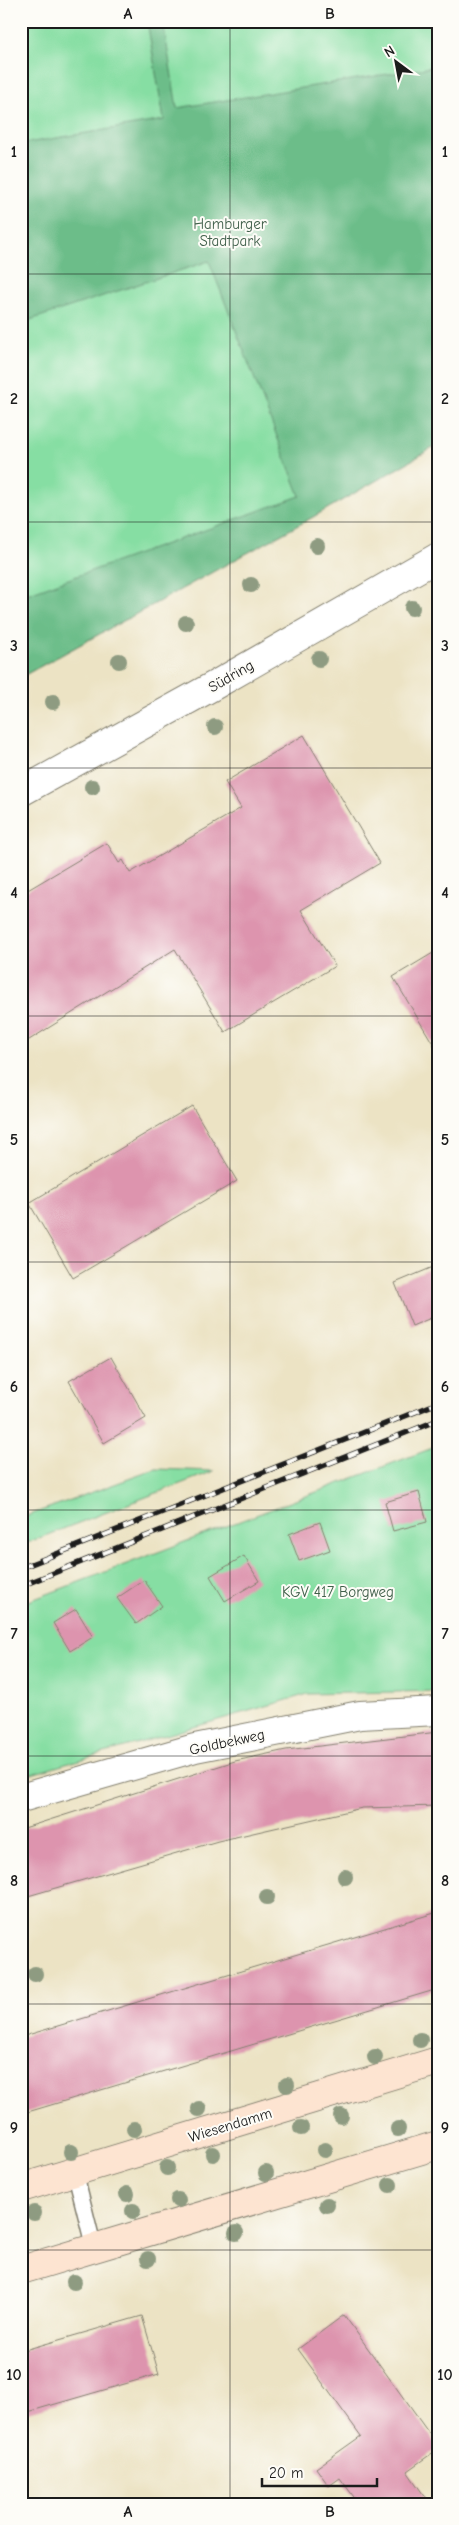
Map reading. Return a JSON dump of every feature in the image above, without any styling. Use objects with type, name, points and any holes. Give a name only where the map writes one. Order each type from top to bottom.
[{"type":"street","name":"Südring","points":[[21,792],[215,685],[438,557]]},
{"type":"street","name":"Goldbekweg","points":[[21,1798],[195,1748],[360,1715],[438,1712]]},
{"type":"street","name":"Wiesendamm","points":[[21,2188],[438,2061]]},
{"type":"street","points":[[21,2270],[438,2145]]},
{"type":"lane","points":[[75,2172],[94,2248]]},
{"type":"green space","name":"Hamburger Stadtpark","points":[[21,21],[438,21],[438,445],[313,517],[21,677]]},
{"type":"green space","points":[[147,21],[163,21],[177,108],[438,66],[438,445],[313,517],[21,677],[21,596],[300,496],[209,261],[21,323],[21,144],[164,120]]},
{"type":"green space","name":"KGV 417 Borgweg","points":[[438,1446],[438,1691],[308,1694],[21,1777],[21,1604]]},
{"type":"green space","points":[[156,1469],[214,1471],[21,1545],[21,1518]]},
{"type":"building","points":[[304,735],[380,863],[301,910],[335,966],[225,1032],[175,949],[21,1045],[21,894],[107,843],[119,863],[123,860],[130,873],[241,808],[225,782]]},
{"type":"building","points":[[438,950],[438,1052],[393,977]]},
{"type":"building","points":[[192,1106],[237,1181],[73,1278],[29,1203]]},
{"type":"building","points":[[438,1265],[438,1315],[412,1326],[395,1283]]},
{"type":"building","points":[[111,1357],[146,1418],[104,1443],[69,1381]]},
{"type":"building","points":[[419,1492],[427,1522],[393,1531],[385,1502]]},
{"type":"building","points":[[320,1522],[330,1550],[299,1561],[289,1534]]},
{"type":"building","points":[[244,1556],[259,1581],[225,1601],[210,1576]]},
{"type":"building","points":[[144,1580],[162,1606],[136,1624],[117,1598]]},
{"type":"building","points":[[76,1609],[93,1637],[70,1651],[53,1623]]},
{"type":"building","points":[[438,1732],[438,1806],[362,1808],[218,1841],[21,1898],[21,1829],[235,1761],[286,1750]]},
{"type":"building","points":[[438,1912],[438,1989],[21,2114],[21,2037]]},
{"type":"building","points":[[344,2315],[438,2446],[438,2449],[407,2471],[430,2504],[359,2504],[340,2478],[329,2486],[316,2468],[361,2436],[298,2349]]},
{"type":"building","points":[[142,2316],[159,2374],[21,2414],[21,2351]]},
{"type":"railway","points":[[21,1568],[438,1403]]},
{"type":"railway","points":[[21,1586],[438,1420]]}]
